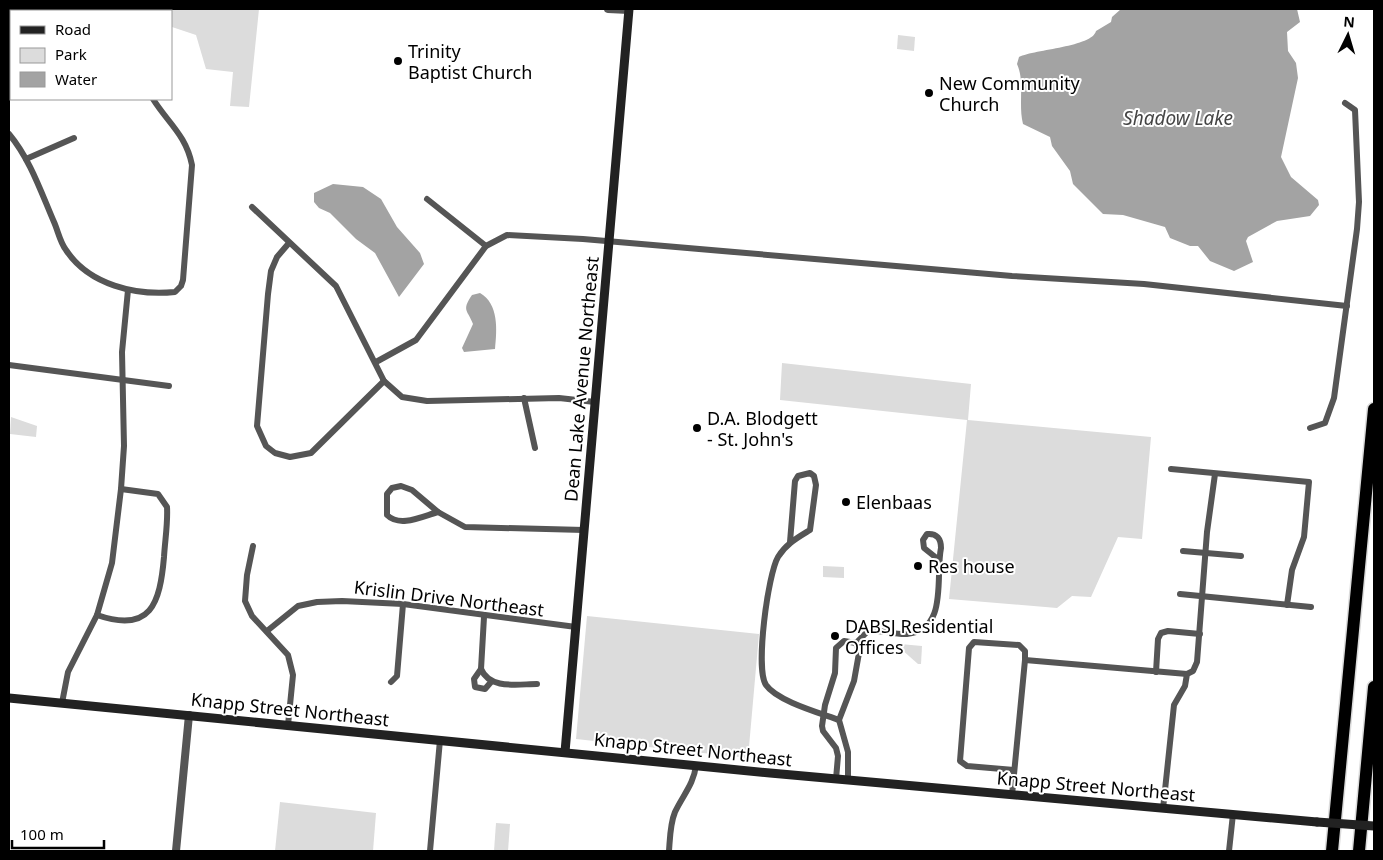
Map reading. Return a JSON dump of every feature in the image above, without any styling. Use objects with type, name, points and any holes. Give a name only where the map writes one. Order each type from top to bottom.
[{"type":"highway","points":[[1332,851],[1374,409]]},
{"type":"highway","points":[[1359,851],[1374,687]]},
{"type":"main road","name":"Dean Lake Avenue Northeast","points":[[565,752],[629,10]]},
{"type":"main road","name":"Knapp Street Northeast","points":[[9,698],[836,779],[1374,826]]},
{"type":"street","points":[[608,9],[629,10]]},
{"type":"street","points":[[9,134],[26,159],[65,249],[79,266],[95,277],[128,290],[175,292],[181,286],[192,164],[188,148],[179,132],[165,118],[154,100]]},
{"type":"street","points":[[1310,428],[1324,424],[1330,414],[1347,306],[1359,202],[1355,110],[1345,103]]},
{"type":"street","points":[[26,159],[74,138]]},
{"type":"street","points":[[427,199],[486,246]]},
{"type":"street","points":[[252,207],[336,286],[384,381],[402,397],[410,400],[427,401],[559,398],[595,402]]},
{"type":"street","points":[[376,362],[407,346],[421,334],[486,246],[507,235],[1012,276],[1144,284],[1347,306]]},
{"type":"street","points":[[289,243],[277,257],[271,271],[257,426],[266,446],[275,453],[290,457],[299,457],[311,453],[384,381]]},
{"type":"street","points":[[62,703],[68,672],[97,615],[112,563],[124,446],[122,352],[128,290]]},
{"type":"street","points":[[9,365],[169,386]]},
{"type":"street","points":[[524,398],[535,448]]},
{"type":"street","points":[[1172,469],[1309,482],[1304,537],[1292,570],[1287,605]]},
{"type":"street","points":[[790,542],[795,481],[798,476],[810,474],[814,476],[816,485],[810,530],[790,542],[777,559],[762,643],[761,672],[767,686],[776,695],[838,720]]},
{"type":"street","points":[[1163,809],[1174,706],[1185,686],[1187,674],[1197,665],[1204,597],[1207,532],[1215,474]]},
{"type":"street","points":[[438,512],[404,521],[391,519],[387,515],[386,494],[392,488],[400,486],[412,490],[438,512],[465,528],[584,530]]},
{"type":"street","points":[[97,615],[112,620],[139,618],[148,612],[160,594],[167,507],[158,494],[121,489]]},
{"type":"street","points":[[253,546],[246,581],[245,601],[252,616],[288,655],[293,675],[288,725]]},
{"type":"street","points":[[1182,551],[1241,556]]},
{"type":"street","points":[[856,643],[868,632],[909,634],[926,626],[936,610],[939,560]]},
{"type":"street","points":[[1180,594],[1311,607]]},
{"type":"street","name":"Krislin Drive Northeast","points":[[267,631],[288,612],[306,603],[342,601],[403,604],[576,628]]},
{"type":"street","points":[[391,682],[397,676],[403,604]]},
{"type":"street","points":[[484,616],[480,669],[474,679],[476,688],[485,688],[491,682]]},
{"type":"street","points":[[1156,672],[1158,639],[1161,633],[1168,631],[1200,634]]},
{"type":"street","points":[[836,779],[838,756],[836,748],[822,729],[825,705],[835,673],[836,648],[844,641],[856,643]]},
{"type":"street","points":[[1012,795],[1025,651],[1019,645],[978,641],[970,646],[960,762],[967,766],[1014,770]]},
{"type":"street","points":[[848,780],[848,752],[838,720],[854,681],[859,653],[856,643]]},
{"type":"street","points":[[1025,660],[1187,674]]},
{"type":"street","points":[[480,669],[491,682],[537,684]]},
{"type":"street","points":[[176,851],[189,715]]},
{"type":"street","points":[[430,851],[440,740]]},
{"type":"street","points":[[669,851],[671,826],[675,812],[692,784],[696,765]]},
{"type":"street","points":[[1229,851],[1233,814]]},
{"type":"green space","points":[[259,9],[249,107],[230,106],[233,72],[206,69],[196,35],[172,27],[172,10],[159,10]]},
{"type":"green space","points":[[898,35],[915,37],[914,51],[897,49]]},
{"type":"green space","points":[[782,363],[971,384],[968,420],[1151,437],[1142,539],[1118,537],[1091,597],[1072,596],[1057,608],[949,599],[967,420],[780,400]]},
{"type":"green space","points":[[11,417],[37,426],[36,437],[10,434]]},
{"type":"green space","points":[[823,566],[844,567],[844,578],[823,577]]},
{"type":"green space","points":[[587,616],[759,634],[748,758],[576,739]]},
{"type":"green space","points":[[900,644],[922,646],[921,664],[918,664],[901,649]]},
{"type":"green space","points":[[280,802],[376,813],[373,851],[275,851]]},
{"type":"green space","points":[[496,823],[510,824],[508,851],[494,851]]},
{"type":"water","name":"Shadow Lake","points":[[1121,9],[1297,9],[1300,22],[1287,32],[1288,51],[1296,63],[1298,78],[1281,157],[1291,177],[1318,200],[1319,205],[1310,216],[1277,221],[1248,237],[1246,241],[1253,262],[1234,271],[1210,261],[1198,246],[1190,246],[1170,238],[1165,227],[1123,215],[1103,214],[1073,184],[1070,171],[1052,146],[1050,137],[1023,124],[1021,78],[1017,64],[1019,57],[1085,41],[1096,31],[1111,22],[1112,17]]},
{"type":"water","points":[[333,184],[363,187],[381,199],[397,227],[420,253],[424,264],[399,297],[375,253],[356,239],[330,213],[319,208],[314,202],[314,193]]},
{"type":"water","points":[[480,293],[491,304],[494,311],[496,326],[495,349],[464,352],[462,348],[473,324],[466,310],[467,304],[472,295]]},
{"type":"place","name":"Trinity Baptist Church","points":[[398,61]]},
{"type":"place","name":"New Community Church","points":[[929,93]]},
{"type":"place","name":"D.A. Blodgett - St. John's","points":[[697,428]]},
{"type":"place","name":"Elenbaas","points":[[846,502]]},
{"type":"place","name":"Res house","points":[[918,566]]},
{"type":"place","name":"DABSJ Residential Offices","points":[[835,636]]}]
